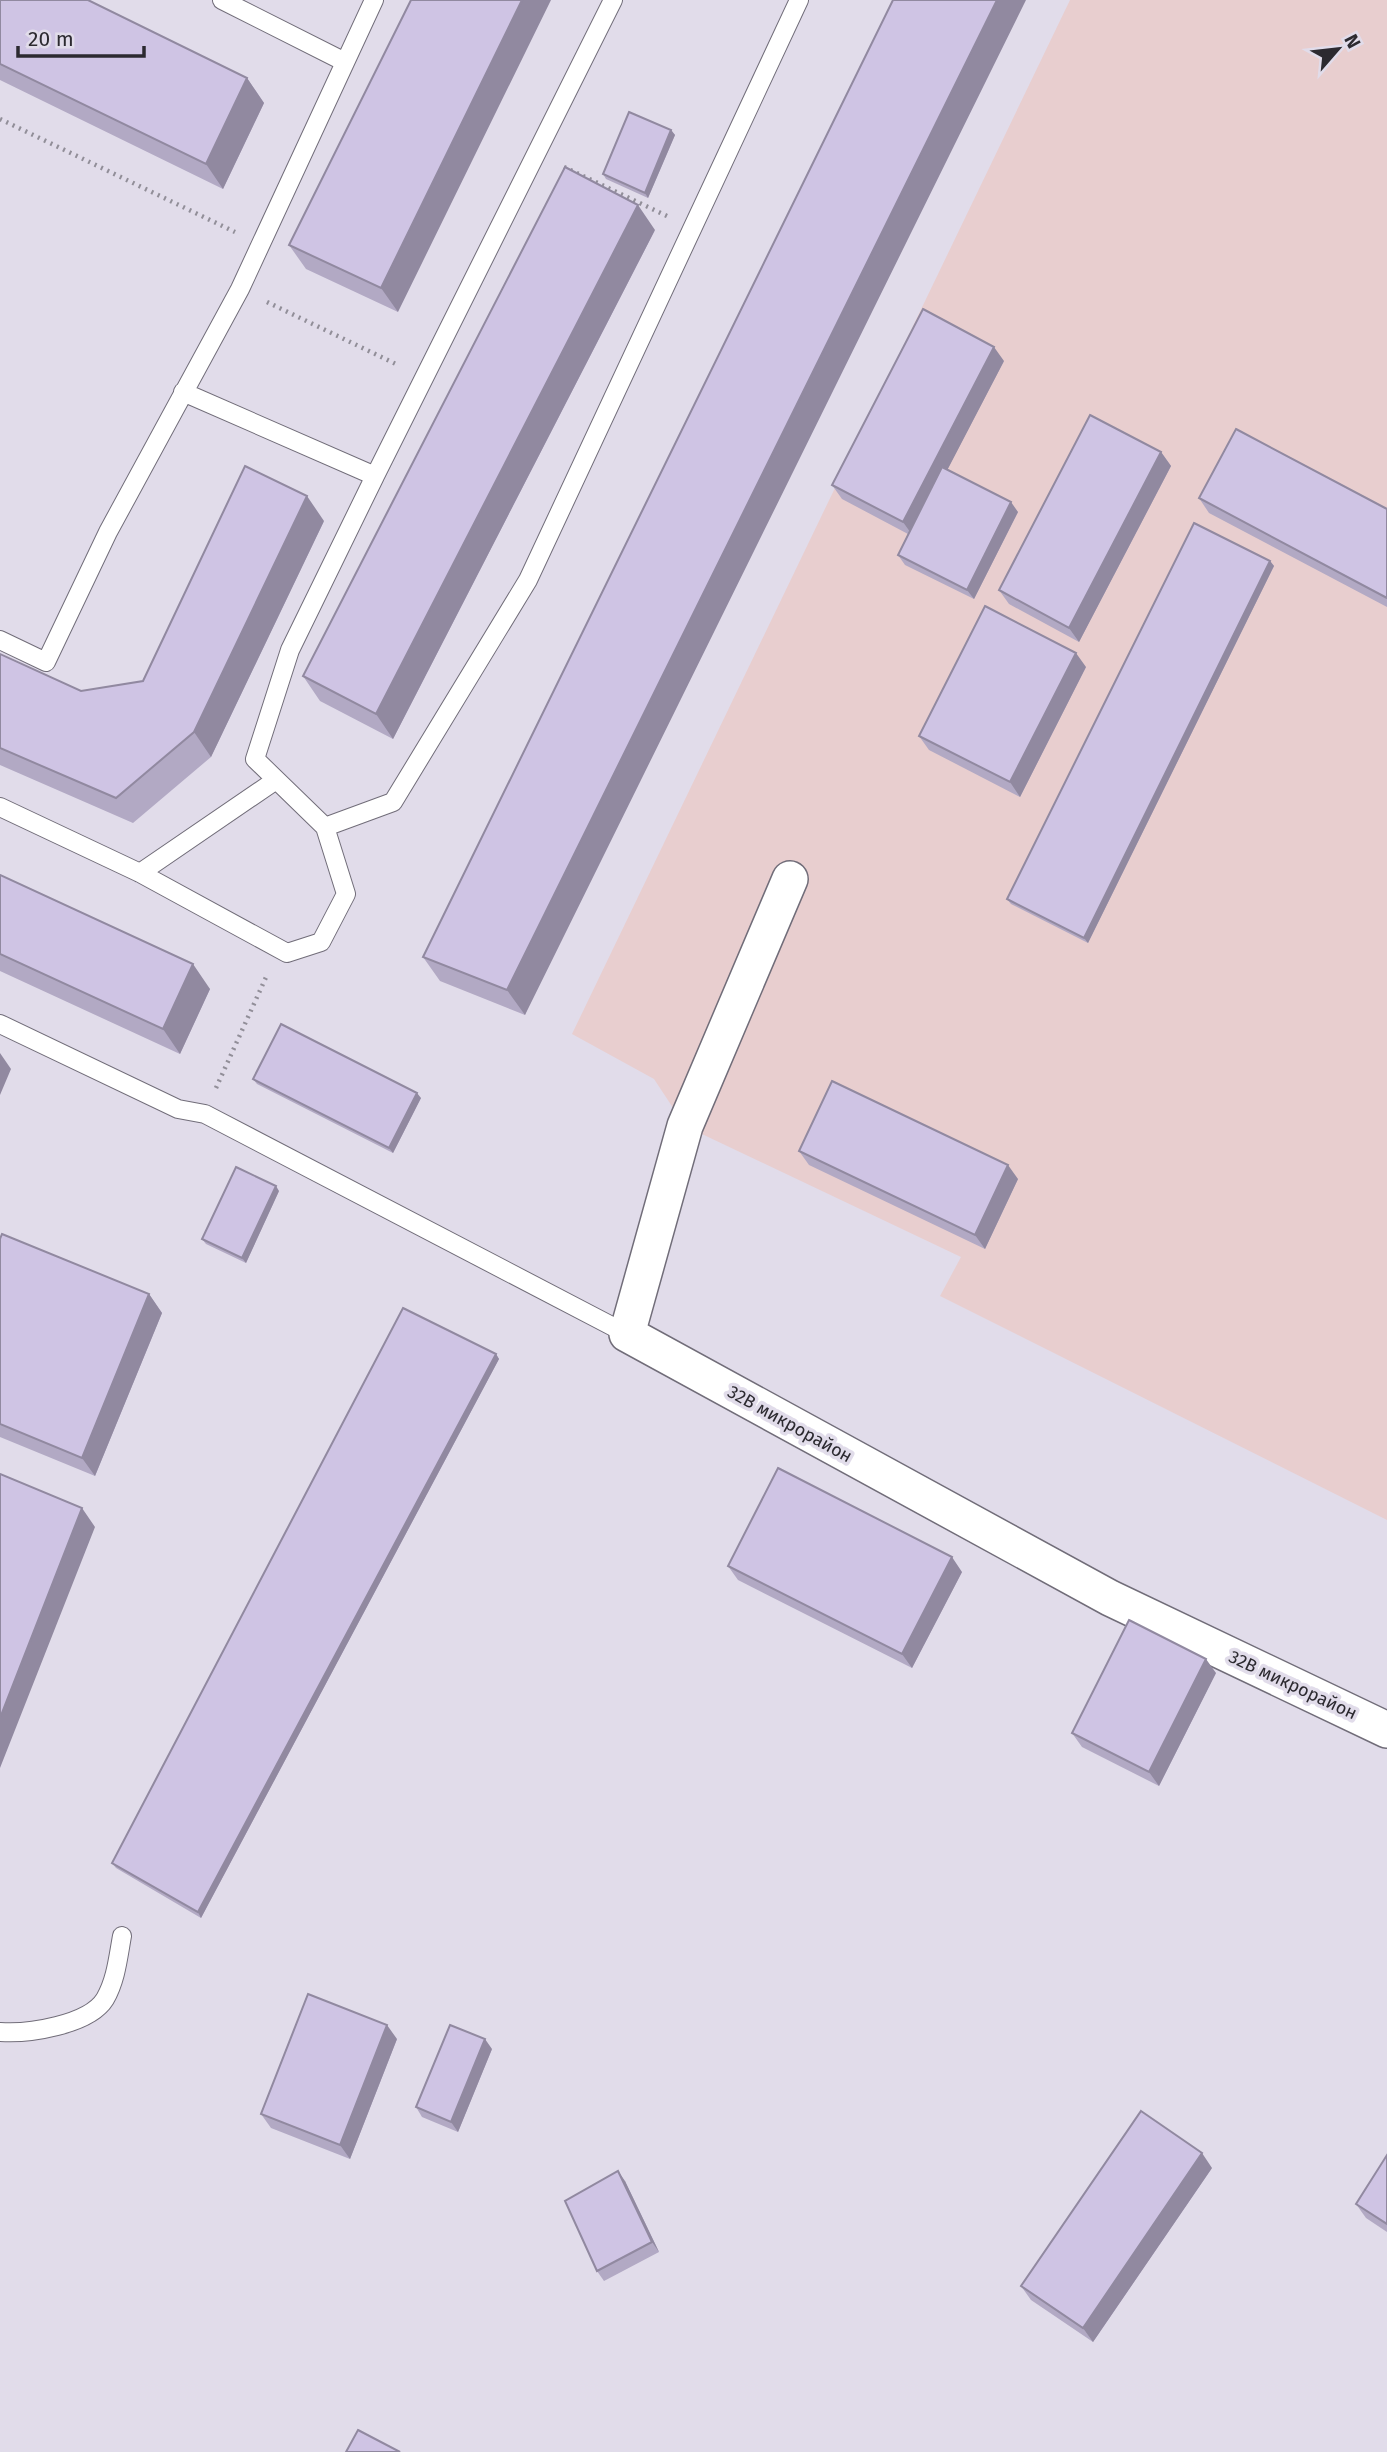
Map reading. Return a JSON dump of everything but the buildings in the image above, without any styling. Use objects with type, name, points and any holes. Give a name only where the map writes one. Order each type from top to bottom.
[{"type":"street","points":[[627,1334],[685,1126],[790,879]]},
{"type":"street","name":"32В микрорайон","points":[[627,1334],[1110,1598],[1387,1730]]},
{"type":"lane","points":[[222,0],[345,62]]},
{"type":"lane","points":[[0,640],[46,662],[108,532],[240,289],[373,0]]},
{"type":"lane","points":[[0,807],[140,873],[287,953],[321,942],[346,894],[325,827],[255,759],[290,650],[613,0]]},
{"type":"lane","points":[[325,827],[393,802],[528,580],[799,0]]},
{"type":"lane","points":[[183,392],[375,476]]},
{"type":"lane","points":[[140,873],[276,780]]},
{"type":"lane","points":[[0,1024],[178,1109],[205,1114],[627,1334]]},
{"type":"lane","points":[[0,2032],[20,2033],[45,2029],[76,2019],[103,2002],[113,1983],[121,1937]]},
{"type":"path","points":[[0,119],[261,244]]},
{"type":"path","points":[[536,153],[693,229]]},
{"type":"path","points":[[240,289],[424,378]]},
{"type":"path","points":[[205,1114],[279,948]]},
{"type":"shaded area","points":[[1070,0],[1387,0],[1387,1520],[940,1296],[961,1257],[685,1126],[654,1079],[572,1034]]}]
